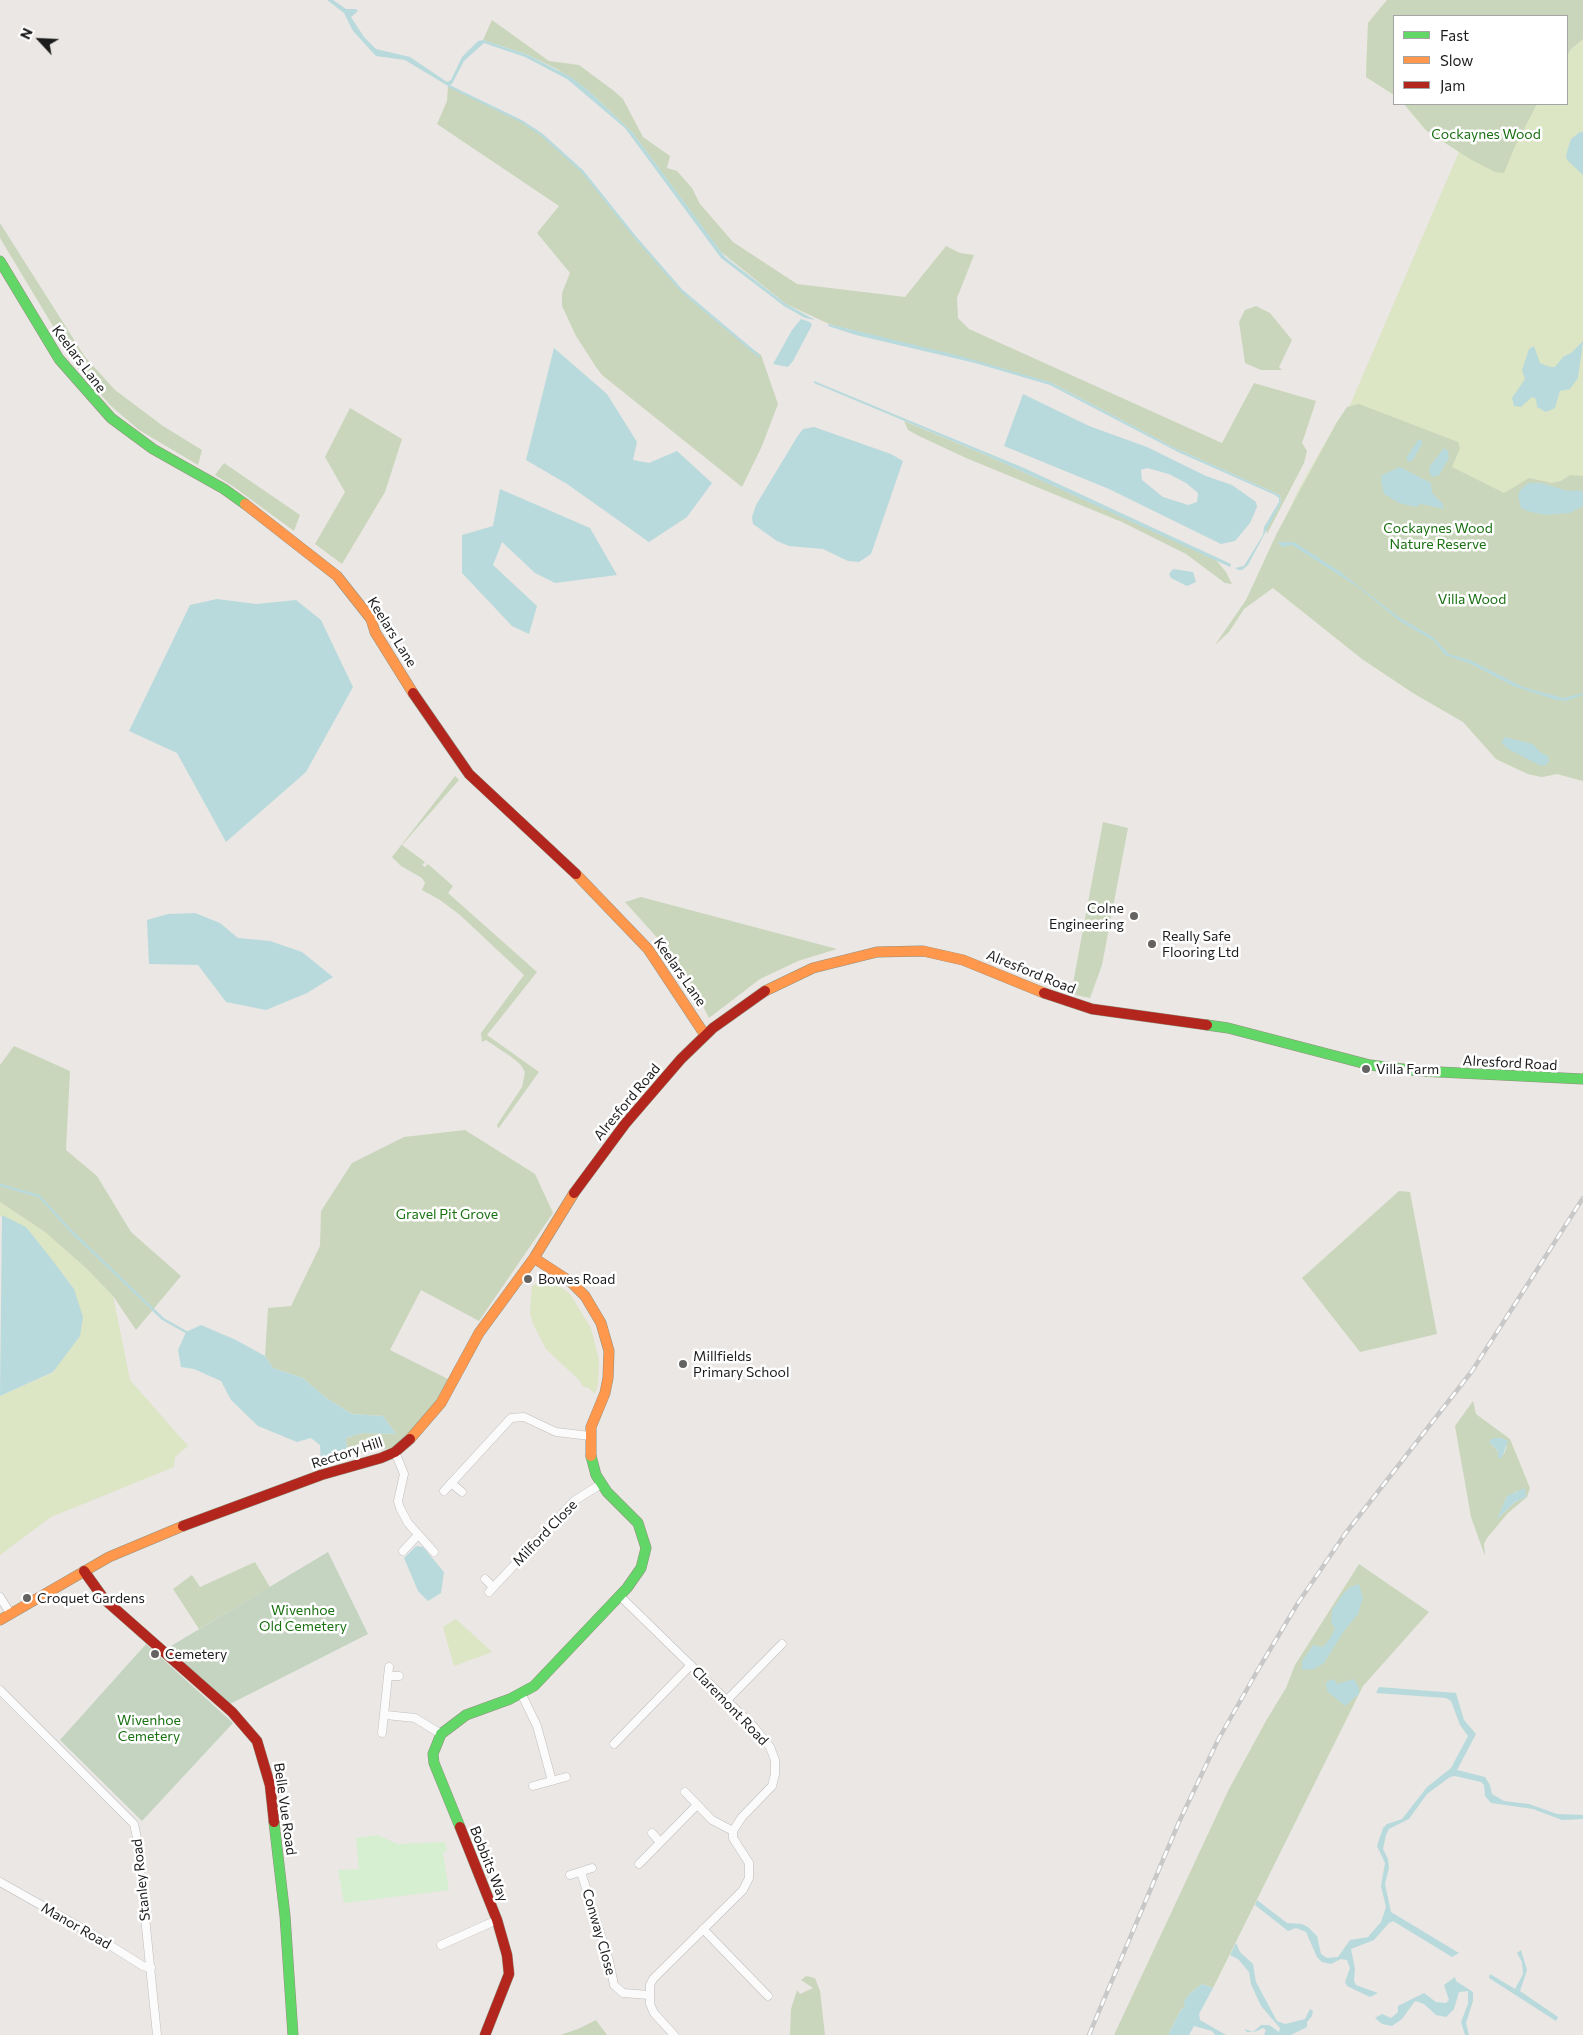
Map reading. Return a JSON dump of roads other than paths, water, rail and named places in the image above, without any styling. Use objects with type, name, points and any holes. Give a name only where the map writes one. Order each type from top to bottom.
[{"type":"street","name":"Keelars Lane","points":[[0,261],[59,360],[111,418],[153,449],[224,489],[325,564],[337,576],[371,619],[375,632],[430,720],[469,774],[565,863],[648,949],[705,1035]]},
{"type":"street","name":"Alresford Road","points":[[566,1205],[613,1138],[681,1059],[705,1035],[755,997],[802,972],[854,957],[912,950],[963,960],[1059,999],[1092,1009],[1228,1028],[1370,1065],[1409,1070],[1583,1080]]},
{"type":"street","name":"Rectory Hill","points":[[0,1620],[84,1571],[139,1543],[321,1475],[395,1452],[418,1432],[441,1403],[479,1333],[534,1258],[566,1205]]},
{"type":"street","points":[[386,1715],[415,1718],[441,1734],[450,1724],[466,1715],[521,1693],[547,1674],[620,1596],[641,1568],[646,1548],[638,1523],[601,1484],[593,1464],[590,1436],[608,1378],[608,1350],[602,1323],[586,1296],[571,1282],[534,1258]]},
{"type":"street","points":[[444,1491],[511,1418],[524,1417],[556,1432],[590,1436]]},
{"type":"street","points":[[395,1452],[400,1461],[404,1480],[398,1501],[400,1508],[418,1535],[434,1552]]},
{"type":"street","points":[[451,1483],[462,1492]]},
{"type":"street","name":"Milford Close","points":[[484,1579],[491,1589],[574,1501],[601,1484]]},
{"type":"street","points":[[402,1551],[418,1535]]},
{"type":"street","name":"Belle Vue Road","points":[[84,1571],[104,1599],[232,1712],[257,1741],[270,1785],[285,1916],[293,2035]]},
{"type":"street","name":"Claremont Road","points":[[620,1596],[726,1700],[770,1747],[775,1760],[776,1774],[772,1786],[742,1817],[733,1831]]},
{"type":"street","points":[[0,1597],[10,1613]]},
{"type":"street","points":[[769,1644],[776,1651]]},
{"type":"street","points":[[726,1700],[782,1644]]},
{"type":"street","points":[[618,1743],[691,1665]]},
{"type":"street","points":[[382,1733],[386,1715],[389,1672],[399,1676]]},
{"type":"street","name":"Stanley Road","points":[[0,1690],[134,1824],[157,2035]]},
{"type":"street","points":[[521,1693],[537,1726],[552,1781]]},
{"type":"street","name":"Bobbits Way","points":[[441,1734],[433,1754],[434,1763],[497,1920],[504,1942],[509,1974],[499,2006],[485,2035]]},
{"type":"street","points":[[534,1786],[566,1777]]},
{"type":"street","points":[[674,2035],[654,2013],[649,1995],[653,1979],[743,1890],[749,1878],[749,1863],[733,1838],[733,1831],[712,1820],[685,1792]]},
{"type":"street","points":[[638,1864],[697,1805]]},
{"type":"street","points":[[652,1833],[660,1842]]},
{"type":"street","name":"Conway Close","points":[[570,1875],[592,1868]]},
{"type":"street","name":"Conway Close","points":[[581,1872],[609,1961],[614,1985],[623,1993],[649,1995]]},
{"type":"street","name":"Manor Road","points":[[0,1882],[92,1934],[143,1966],[151,1968]]},
{"type":"street","points":[[446,1953],[442,1945],[497,1920]]},
{"type":"street","points":[[703,1929],[768,1996]]},
{"type":"street","points":[[756,1996],[763,1989]]},
{"type":"water","points":[[327,0],[333,0],[346,9],[356,9],[358,11],[351,17],[364,37],[376,49],[410,57],[447,82],[451,80],[462,57],[478,41],[483,40],[526,54],[571,77],[589,91],[632,132],[725,257],[786,304],[815,320],[805,318],[784,306],[721,258],[625,128],[567,79],[525,57],[484,43],[464,61],[452,84],[448,86],[405,60],[376,56],[353,31],[344,13]]},
{"type":"water","points":[[1580,132],[1583,132],[1583,175],[1567,160],[1566,155],[1571,139]]},
{"type":"water","points":[[801,319],[810,322],[812,325],[793,361],[788,367],[773,364],[792,330]]},
{"type":"water","points":[[829,324],[960,356],[1050,382],[1175,448],[1280,495],[1281,503],[1248,565],[1239,570],[1235,568],[1244,566],[1263,535],[1264,527],[1279,502],[1279,498],[1275,495],[1178,452],[1050,385],[975,363],[856,335],[828,326]]},
{"type":"water","points":[[1583,341],[1578,378],[1570,389],[1560,391],[1555,408],[1546,412],[1537,407],[1536,399],[1532,397],[1521,407],[1514,406],[1512,398],[1525,379],[1522,370],[1529,349],[1534,346],[1540,363],[1555,367],[1563,357],[1571,353]]},
{"type":"water","points":[[554,348],[607,394],[637,442],[633,460],[649,463],[677,451],[712,483],[687,517],[649,542],[567,484],[526,460]]},
{"type":"water","points":[[814,381],[1024,468],[1231,564],[1230,567],[988,456],[814,383]]},
{"type":"water","points":[[1023,394],[1089,426],[1147,447],[1206,476],[1232,485],[1256,502],[1257,507],[1250,523],[1235,541],[1221,544],[1109,489],[1004,446]],"holes":[[[1147,468],[1169,474],[1186,483],[1198,493],[1197,502],[1188,505],[1163,497],[1142,480],[1141,470]]]},
{"type":"water","points":[[814,427],[891,454],[903,461],[871,554],[859,562],[848,561],[823,549],[789,546],[777,541],[753,524],[752,517],[756,505],[797,437],[803,429]]},
{"type":"water","points":[[1418,440],[1422,440],[1422,444],[1413,460],[1408,462],[1406,458]]},
{"type":"water","points":[[1444,448],[1448,451],[1449,458],[1439,475],[1432,477],[1429,472],[1430,466]]},
{"type":"water","points":[[1400,467],[1431,483],[1432,493],[1443,504],[1444,509],[1421,504],[1416,507],[1399,503],[1384,494],[1381,481],[1382,475]]},
{"type":"water","points":[[1528,483],[1541,483],[1568,491],[1580,490],[1583,493],[1583,506],[1570,513],[1545,515],[1527,511],[1521,508],[1518,496],[1520,490]]},
{"type":"water","points":[[500,489],[590,528],[617,575],[555,583],[535,573],[502,542],[493,565],[537,606],[529,634],[512,626],[462,573],[462,535],[493,526]]},
{"type":"water","points":[[1279,542],[1294,542],[1339,571],[1400,618],[1433,637],[1449,654],[1470,660],[1523,687],[1563,698],[1583,693],[1583,695],[1566,701],[1556,700],[1513,686],[1471,664],[1445,655],[1434,641],[1401,622],[1358,587],[1292,545],[1283,547],[1278,544]]},
{"type":"water","points":[[1173,569],[1193,572],[1196,582],[1187,586],[1171,578],[1169,574]]},
{"type":"water","points":[[217,599],[256,604],[296,600],[321,620],[353,687],[306,772],[226,842],[177,753],[129,731],[190,605]]},
{"type":"water","points":[[1505,737],[1533,744],[1540,752],[1548,756],[1549,761],[1546,765],[1541,766],[1508,749],[1501,742]]},
{"type":"water","points":[[195,913],[220,923],[238,938],[270,941],[302,952],[333,977],[307,993],[266,1010],[226,1002],[198,965],[149,964],[147,920],[168,914]]},
{"type":"water","points":[[2,1215],[26,1227],[50,1257],[74,1289],[83,1317],[80,1336],[53,1372],[0,1396]]},
{"type":"water","points":[[201,1325],[236,1340],[265,1356],[273,1368],[303,1378],[325,1397],[352,1414],[383,1416],[396,1434],[363,1433],[346,1438],[347,1455],[321,1464],[320,1445],[311,1438],[297,1442],[258,1426],[231,1400],[221,1381],[194,1369],[181,1367],[178,1350],[186,1332]]},
{"type":"water","points":[[1492,1438],[1502,1438],[1508,1441],[1502,1458],[1498,1458],[1498,1451],[1489,1442]]},
{"type":"water","points":[[1525,1488],[1526,1497],[1515,1502],[1497,1519],[1507,1496]]},
{"type":"water","points":[[416,1546],[423,1547],[444,1572],[441,1593],[428,1601],[418,1591],[404,1558]]},
{"type":"water","points":[[1359,1584],[1363,1598],[1358,1614],[1344,1631],[1324,1663],[1314,1669],[1302,1670],[1302,1661],[1313,1645],[1323,1647],[1335,1629],[1331,1622],[1332,1610],[1350,1587]]},
{"type":"water","points":[[1334,1679],[1337,1684],[1354,1679],[1359,1688],[1359,1694],[1345,1706],[1327,1691],[1326,1682]]},
{"type":"water","points":[[1379,1687],[1456,1693],[1464,1720],[1476,1734],[1457,1770],[1485,1777],[1490,1785],[1492,1794],[1504,1801],[1529,1804],[1557,1814],[1583,1815],[1583,1819],[1562,1820],[1533,1809],[1491,1803],[1485,1796],[1484,1785],[1481,1782],[1455,1776],[1450,1777],[1427,1794],[1409,1819],[1389,1829],[1386,1835],[1383,1849],[1388,1859],[1389,1868],[1385,1884],[1391,1912],[1459,1953],[1452,1957],[1393,1921],[1374,1940],[1351,1949],[1355,1969],[1354,1981],[1356,1985],[1378,1993],[1370,1997],[1347,1986],[1345,1982],[1350,1968],[1347,1960],[1341,1959],[1331,1964],[1322,1962],[1317,1957],[1306,1932],[1296,1928],[1288,1931],[1255,1905],[1257,1900],[1287,1923],[1302,1924],[1308,1927],[1317,1936],[1321,1954],[1327,1958],[1338,1957],[1350,1940],[1368,1937],[1381,1922],[1386,1907],[1381,1886],[1385,1863],[1377,1846],[1383,1828],[1387,1824],[1402,1819],[1427,1787],[1451,1768],[1468,1736],[1460,1725],[1451,1701],[1446,1698],[1376,1693]]},
{"type":"water","points":[[1236,1943],[1240,1952],[1253,1964],[1256,1982],[1277,2021],[1285,2024],[1305,2019],[1310,2009],[1313,2011],[1312,2016],[1307,2022],[1307,2027],[1291,2035],[1264,2035],[1266,2030],[1263,2028],[1253,2032],[1261,2025],[1269,2025],[1279,2032],[1280,2028],[1261,2006],[1251,1984],[1249,1972],[1238,1959],[1230,1955]]},
{"type":"water","points":[[1521,1950],[1527,1970],[1520,1991],[1558,2017],[1556,2021],[1489,1978],[1490,1974],[1515,1989],[1523,1974],[1522,1962],[1517,1953]]},
{"type":"water","points":[[1455,1977],[1456,1981],[1473,1992],[1473,2001],[1466,2023],[1469,2035],[1465,2035],[1461,2022],[1468,2004],[1468,1991],[1459,1992],[1454,2009],[1446,2017],[1436,2015],[1424,2004],[1415,2001],[1402,2019],[1392,2026],[1382,2024],[1375,2018],[1382,2014],[1391,2018],[1398,2012],[1398,2006],[1424,1993],[1436,2002],[1446,2003],[1449,2000],[1444,1985]]},
{"type":"water","points":[[1202,1984],[1213,1988],[1199,2014],[1200,2020],[1226,2035],[1215,2035],[1212,2031],[1194,2026],[1189,2035],[1168,2035],[1180,2011],[1185,2006],[1184,2001],[1189,1994]]},
{"type":"waterway","points":[[449,86],[521,121],[541,134],[583,172],[635,237],[682,291],[759,356]]},
{"type":"waterway","points":[[0,1185],[39,1196],[72,1232],[163,1319],[186,1332]]},
{"type":"railway","points":[[1089,2035],[1179,1822],[1218,1740],[1259,1668],[1298,1603],[1345,1534],[1472,1371],[1583,1198]]},
{"type":"place","name":"Colne Engineering","points":[[1134,916]]},
{"type":"place","name":"Really Safe Flooring Ltd","points":[[1152,944]]},
{"type":"place","name":"Villa Farm","points":[[1366,1069]]},
{"type":"place","name":"Bowes Road","points":[[528,1279]]},
{"type":"place","name":"Millfields Primary School","points":[[683,1364]]},
{"type":"place","name":"Croquet Gardens","points":[[27,1598]]},
{"type":"place","name":"Cemetery","points":[[155,1654]]},
{"type":"park label","name":"Cockaynes Wood","points":[[1486,134]]},
{"type":"park label","name":"Cockaynes Wood Nature Reserve","points":[[1438,536]]},
{"type":"park label","name":"Villa Wood","points":[[1472,599]]},
{"type":"park label","name":"Gravel Pit Grove","points":[[447,1214]]},
{"type":"park label","name":"Wivenhoe Old Cemetery","points":[[303,1618]]},
{"type":"park label","name":"Wivenhoe Cemetery","points":[[149,1728]]}]
